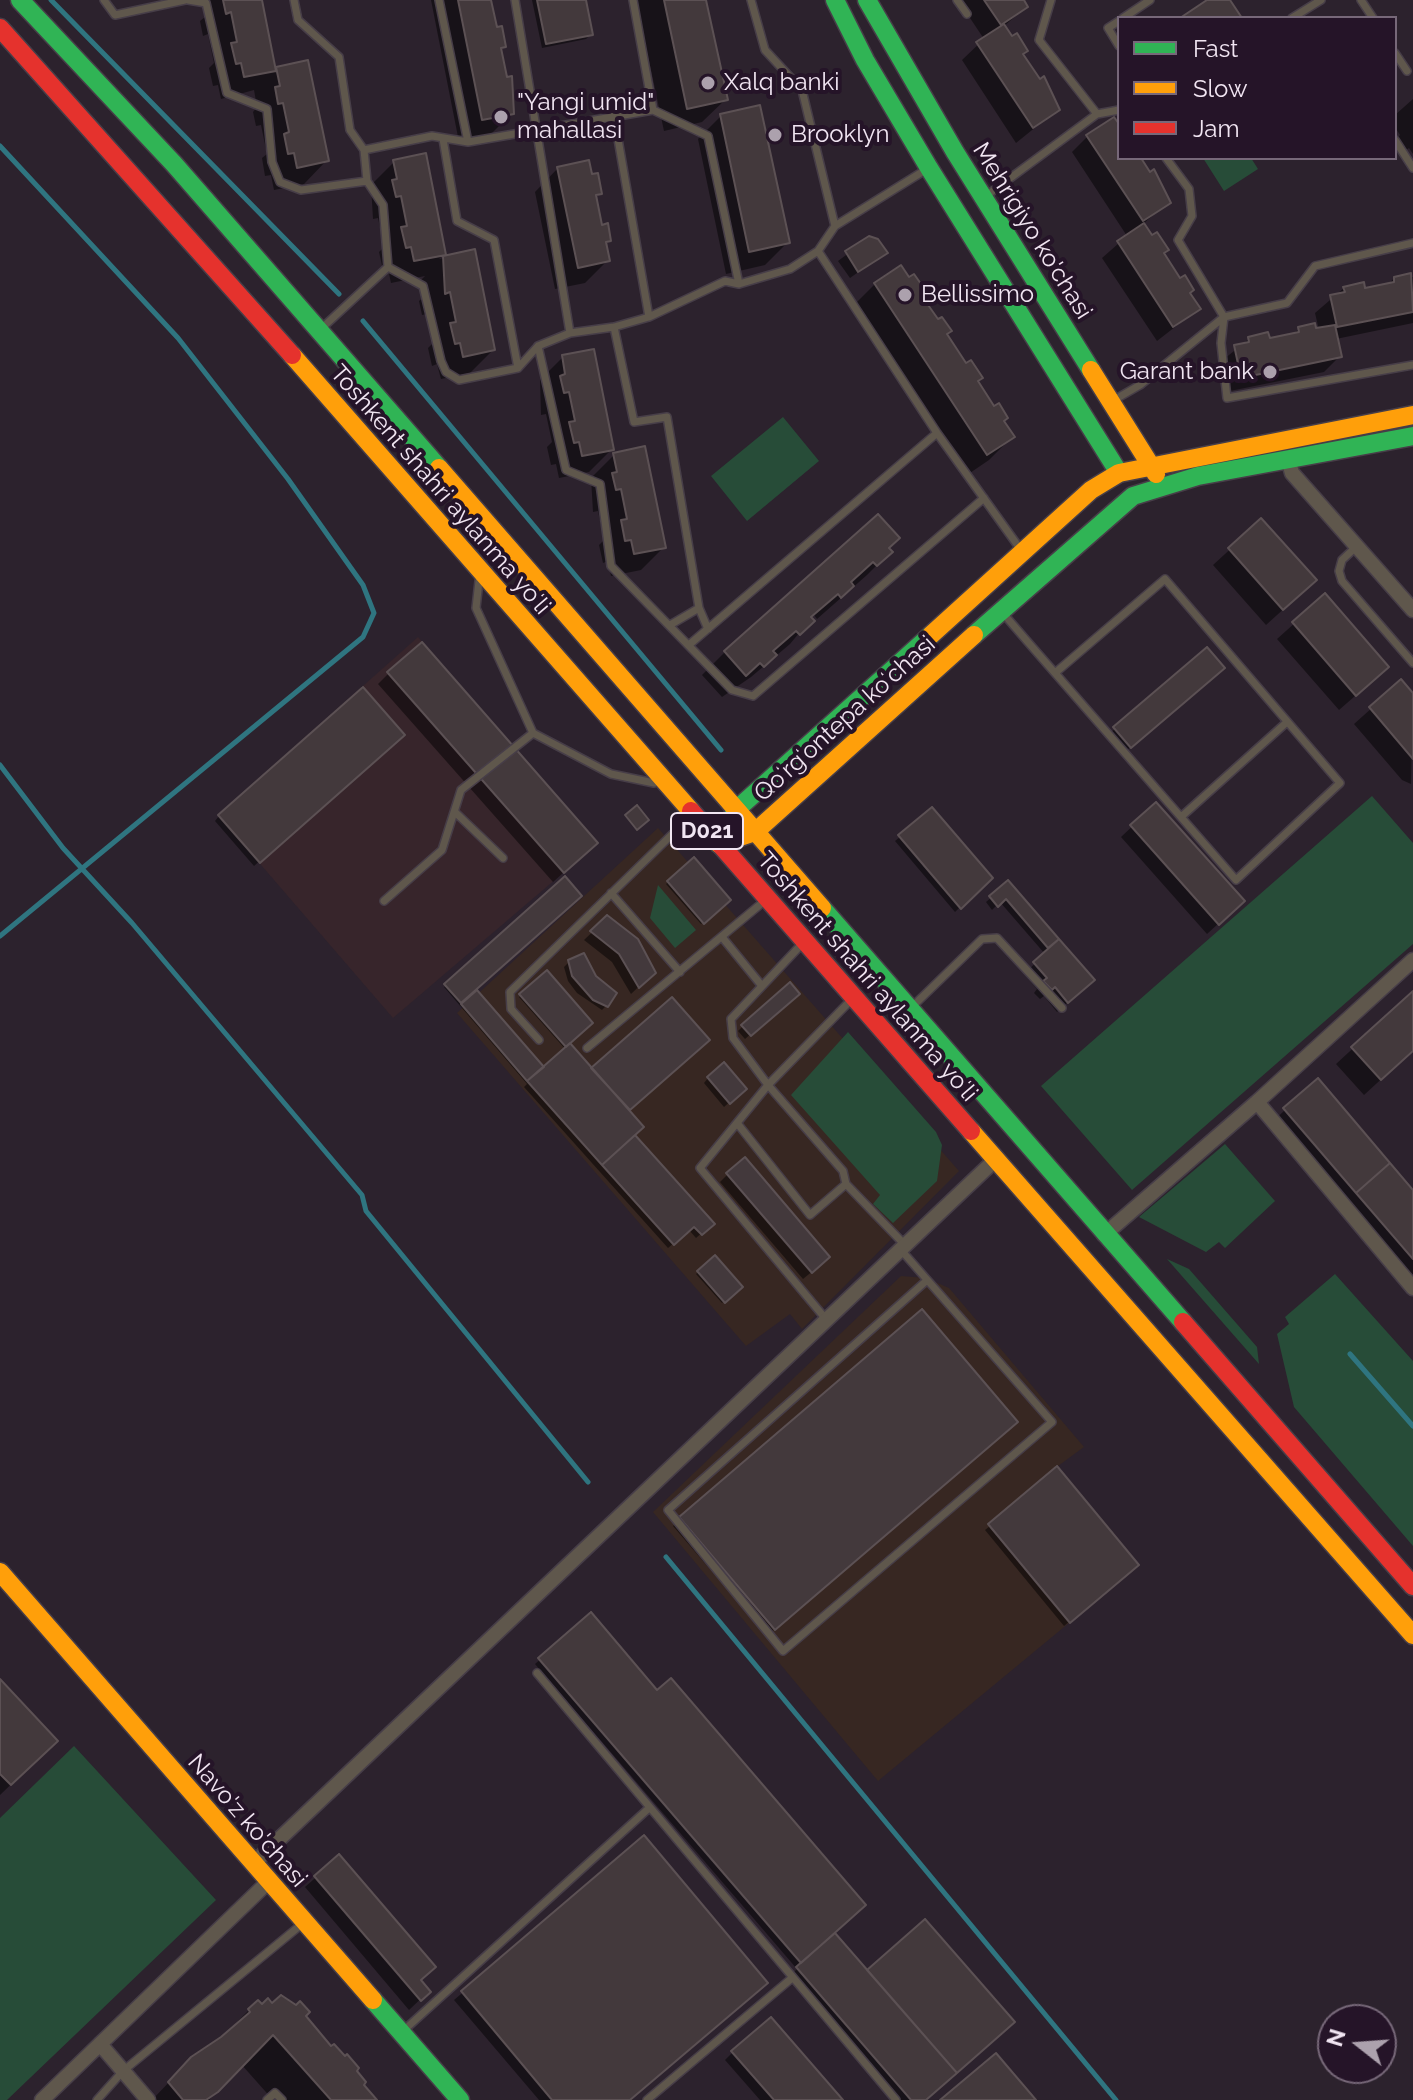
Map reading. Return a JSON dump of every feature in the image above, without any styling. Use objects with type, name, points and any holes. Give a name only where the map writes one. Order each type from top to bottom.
[{"type":"main road","name":"Toshkent shahri aylanma yoʻli","points":[[20,0],[174,164],[1413,1586]]},
{"type":"main road","points":[[835,0],[865,60],[929,168],[1119,473]]},
{"type":"main road","name":"Mehrigiyo ko'chasi","points":[[867,0],[983,197],[1162,484]]},
{"type":"main road","name":"Toshkent shahri aylanma yoʻli","points":[[0,28],[145,189],[1413,1635]]},
{"type":"main road","points":[[145,189],[165,185],[174,164]]},
{"type":"main road","points":[[290,355],[296,334],[306,330],[319,331]]},
{"type":"main road","name":"Qoʻrgʻontepa koʻchasi","points":[[719,844],[736,810],[1091,490],[1119,473],[1151,464],[1413,415]]},
{"type":"main road","name":"Qoʻrgʻontepa koʻchasi","points":[[719,844],[755,832],[1110,513],[1133,496],[1162,484],[1413,436]]},
{"type":"main road","name":"Qoʻrgʻontepa koʻchasi","points":[[1119,473],[1162,484]]},
{"type":"main road","name":"Navo'z ko'chasi","points":[[0,1572],[460,2100]]},
{"type":"street","points":[[1288,459],[1292,473],[1413,610]]},
{"type":"street","points":[[1104,1235],[1413,960]]},
{"type":"street","points":[[1257,1102],[1413,1288]]},
{"type":"street","points":[[253,1864],[995,1160]]},
{"type":"street","points":[[42,2100],[268,1882]]},
{"type":"street","points":[[100,2044],[148,2100]]},
{"type":"lane","points":[[104,0],[115,15],[187,0],[206,3],[227,93],[267,109],[272,162],[280,182],[301,190],[367,181]]},
{"type":"lane","points":[[294,0],[298,20],[339,57],[350,130],[364,150],[367,181],[383,205],[388,267]]},
{"type":"lane","points":[[439,0],[468,142]]},
{"type":"lane","points":[[515,0],[570,333]]},
{"type":"lane","points":[[633,0],[653,110]]},
{"type":"lane","points":[[751,0],[765,50],[802,90],[835,226]]},
{"type":"lane","points":[[957,0],[967,14]]},
{"type":"lane","points":[[1051,0],[1039,40],[1097,114]]},
{"type":"lane","points":[[1126,16],[1150,0]]},
{"type":"lane","points":[[1307,3],[1321,0]]},
{"type":"lane","points":[[1117,22],[1108,28],[1117,43]]},
{"type":"lane","points":[[1397,56],[1407,71]]},
{"type":"lane","points":[[364,150],[432,136],[468,142],[653,110],[708,136],[739,284]]},
{"type":"lane","points":[[983,197],[1097,114],[1117,110]]},
{"type":"lane","points":[[614,116],[649,317]]},
{"type":"lane","points":[[443,139],[457,221],[494,240],[518,368]]},
{"type":"lane","points":[[1397,143],[1413,168]]},
{"type":"lane","points":[[1167,160],[1189,189],[1192,216],[1178,240],[1224,317],[1221,343],[1227,398],[1413,365]]},
{"type":"lane","points":[[388,267],[423,286],[446,372],[459,380],[518,368],[538,346],[570,333],[614,327],[649,317],[725,281],[739,284],[790,269],[818,251],[835,226],[929,168]]},
{"type":"lane","points":[[1109,403],[1140,385],[1224,317],[1287,303],[1315,266],[1413,243]]},
{"type":"lane","points":[[818,251],[937,433],[1021,550]]},
{"type":"lane","points":[[319,331],[388,267]]},
{"type":"lane","points":[[614,327],[634,422],[667,417],[699,608],[708,629]]},
{"type":"lane","points":[[538,346],[566,470],[600,484],[611,566],[738,695],[761,693],[984,498]]},
{"type":"lane","points":[[690,644],[937,433]]},
{"type":"lane","points":[[1357,546],[1342,560],[1339,571],[1342,581],[1413,663]]},
{"type":"lane","points":[[480,572],[476,608],[533,733],[611,774],[668,786]]},
{"type":"lane","points":[[1001,610],[1055,673],[1236,880],[1340,783],[1165,579],[1055,673]]},
{"type":"lane","points":[[670,625],[699,608]]},
{"type":"lane","points":[[1181,817],[1287,722]]},
{"type":"lane","points":[[384,901],[442,850],[461,790],[533,733]]},
{"type":"lane","points":[[456,813],[503,858]]},
{"type":"lane","points":[[539,1040],[511,1009],[510,992],[693,815]]},
{"type":"lane","points":[[611,893],[680,972]]},
{"type":"lane","points":[[587,1048],[767,899]]},
{"type":"lane","points":[[722,937],[762,986]]},
{"type":"lane","points":[[909,1009],[982,939],[997,938],[1062,1008]]},
{"type":"lane","points":[[804,941],[731,1019],[733,1038],[768,1085],[843,1171],[846,1184],[902,1246],[925,1282],[1052,1422],[783,1651],[668,1510],[925,1282]]},
{"type":"lane","points":[[825,1318],[700,1168],[768,1085],[853,998]]},
{"type":"lane","points":[[737,1123],[810,1215],[846,1184]]},
{"type":"lane","points":[[537,1673],[648,1809],[896,2100]]},
{"type":"lane","points":[[401,2033],[648,1809]]},
{"type":"lane","points":[[97,2100],[123,2071],[304,1922]]},
{"type":"lane","points":[[647,2100],[792,1978]]},
{"type":"lane","points":[[267,2100],[275,2093],[282,2100]]},
{"type":"shaded area","points":[[418,637],[598,843],[393,1018],[218,815]]},
{"type":"shaded area","points":[[658,828],[959,1171],[802,1329],[790,1314],[746,1346],[457,1013]]},
{"type":"shaded area","points":[[901,1276],[926,1278],[949,1288],[1084,1447],[1058,1466],[1139,1565],[878,1781],[653,1512]]},
{"type":"green space","points":[[1204,160],[1252,160],[1258,169],[1224,191]]},
{"type":"green space","points":[[783,417],[819,461],[747,521],[711,476]]},
{"type":"green space","points":[[1372,796],[1413,843],[1413,944],[1132,1190],[1041,1086]]},
{"type":"green space","points":[[658,885],[696,930],[675,948],[650,918]]},
{"type":"green space","points":[[848,1032],[936,1132],[942,1145],[937,1181],[893,1223],[873,1204],[880,1195],[791,1095]]},
{"type":"green space","points":[[1225,1144],[1275,1201],[1225,1248],[1219,1242],[1206,1252],[1139,1217]]},
{"type":"green space","points":[[1167,1259],[1189,1269],[1257,1347],[1259,1364]]},
{"type":"green space","points":[[1335,1274],[1413,1361],[1413,1546],[1294,1407],[1277,1334],[1289,1324],[1285,1317]]},
{"type":"green space","points":[[74,1746],[216,1900],[7,2100],[0,2100],[0,1818]]},
{"type":"building","points":[[223,0],[262,0],[276,71],[244,77],[241,63],[236,64],[231,43],[237,42],[231,12],[226,14]]},
{"type":"building","points":[[458,0],[491,0],[497,27],[502,26],[506,47],[501,48],[507,77],[512,76],[514,114],[482,120]]},
{"type":"building","points":[[537,0],[586,0],[593,35],[546,44]]},
{"type":"building","points":[[664,0],[706,0],[728,100],[687,109]]},
{"type":"building","points":[[984,0],[1024,0],[1028,7],[1001,25]]},
{"type":"building","points":[[1207,0],[1230,0],[1241,16],[1183,16]]},
{"type":"building","points":[[1004,24],[1012,36],[1017,33],[1028,51],[1023,54],[1040,79],[1044,76],[1060,110],[1033,128],[976,42]]},
{"type":"building","points":[[308,60],[329,161],[297,168],[294,153],[288,154],[284,134],[289,132],[283,103],[278,104],[275,87],[280,86],[276,67]]},
{"type":"building","points":[[760,105],[790,243],[749,252],[720,114]]},
{"type":"building","points":[[1114,117],[1117,121],[1117,160],[1142,160],[1150,172],[1154,169],[1171,203],[1143,221],[1086,135]]},
{"type":"building","points":[[426,153],[446,255],[414,261],[411,247],[406,248],[401,227],[407,226],[401,196],[396,197],[392,180],[397,179],[393,160]]},
{"type":"building","points":[[589,160],[592,174],[598,173],[602,194],[596,195],[602,225],[608,223],[611,241],[606,242],[610,261],[578,268],[557,167]]},
{"type":"building","points":[[1144,223],[1152,235],[1157,232],[1169,250],[1164,253],[1180,278],[1185,275],[1194,290],[1190,293],[1201,309],[1173,327],[1117,241]]},
{"type":"building","points":[[869,236],[878,239],[888,253],[858,272],[845,251]]},
{"type":"building","points":[[475,249],[495,350],[463,357],[460,343],[455,344],[450,323],[456,322],[450,292],[445,294],[443,256]]},
{"type":"building","points":[[901,265],[909,277],[914,274],[926,291],[921,295],[938,319],[942,317],[952,331],[947,334],[966,363],[971,360],[983,378],[978,381],[994,406],[999,403],[1008,418],[1004,421],[1015,437],[987,455],[874,283]]},
{"type":"building","points":[[1411,273],[1413,312],[1337,327],[1330,295],[1345,292],[1343,287],[1364,282],[1365,288],[1394,282],[1394,277]]},
{"type":"building","points":[[1315,323],[1316,328],[1335,325],[1342,357],[1241,378],[1234,345],[1249,342],[1248,337],[1268,332],[1270,338],[1299,332],[1298,327]]},
{"type":"building","points":[[594,349],[614,450],[582,456],[579,442],[574,443],[569,422],[575,421],[569,392],[564,393],[560,376],[565,374],[562,355]]},
{"type":"building","points":[[645,446],[666,548],[634,554],[631,540],[625,541],[621,520],[627,519],[621,489],[616,490],[612,473],[617,472],[613,453]]},
{"type":"building","points":[[878,514],[900,538],[889,548],[893,552],[877,566],[873,562],[851,582],[854,586],[841,598],[838,594],[811,617],[815,621],[800,635],[796,631],[773,651],[777,655],[764,667],[760,663],[746,676],[724,651]]},
{"type":"building","points":[[1261,518],[1317,580],[1283,610],[1228,548]]},
{"type":"building","points":[[1325,593],[1389,667],[1356,696],[1292,622]]},
{"type":"building","points":[[422,642],[598,843],[564,873],[387,672]]},
{"type":"building","points":[[1207,647],[1225,668],[1131,748],[1113,727]]},
{"type":"building","points":[[1401,679],[1413,693],[1413,759],[1369,707]]},
{"type":"building","points":[[363,687],[405,735],[260,863],[218,815]]},
{"type":"building","points":[[1156,802],[1245,901],[1219,925],[1130,825]]},
{"type":"building","points":[[637,805],[649,820],[637,830],[625,815]]},
{"type":"building","points":[[932,807],[993,878],[961,909],[898,835]]},
{"type":"building","points":[[694,857],[731,900],[704,924],[667,881]]},
{"type":"building","points":[[565,876],[582,896],[461,1003],[444,984]]},
{"type":"building","points":[[1008,880],[1059,939],[1048,948],[1006,899],[998,907],[989,896]]},
{"type":"building","points":[[607,915],[638,939],[656,973],[639,988],[619,954],[590,931]]},
{"type":"building","points":[[1059,939],[1095,980],[1068,1003],[1055,987],[1052,990],[1043,981],[1047,978],[1033,962]]},
{"type":"building","points":[[584,953],[596,976],[617,993],[608,1007],[593,1000],[572,976],[568,960]]},
{"type":"building","points":[[547,970],[593,1023],[566,1047],[519,994]]},
{"type":"building","points":[[790,982],[800,994],[751,1036],[741,1025]]},
{"type":"building","points":[[477,990],[544,1067],[527,1081],[461,1004]]},
{"type":"building","points":[[1413,991],[1413,1051],[1381,1080],[1351,1047]]},
{"type":"building","points":[[672,997],[710,1040],[630,1110],[591,1068]]},
{"type":"building","points":[[570,1043],[644,1127],[602,1165],[527,1081]]},
{"type":"building","points":[[724,1062],[747,1089],[730,1104],[707,1077]]},
{"type":"building","points":[[1318,1078],[1390,1163],[1356,1193],[1283,1108]]},
{"type":"building","points":[[635,1135],[715,1224],[702,1235],[694,1227],[674,1245],[602,1165]]},
{"type":"building","points":[[745,1157],[830,1257],[812,1273],[726,1173]]},
{"type":"building","points":[[1390,1163],[1413,1190],[1413,1259],[1356,1193]]},
{"type":"building","points":[[715,1255],[743,1287],[725,1303],[697,1271]]},
{"type":"building","points":[[922,1309],[1018,1422],[775,1630],[679,1517]]},
{"type":"building","points":[[1057,1466],[1139,1565],[1070,1623],[988,1524]]},
{"type":"building","points":[[591,1612],[657,1690],[671,1678],[866,1905],[801,1963],[538,1658]]},
{"type":"building","points":[[0,1679],[58,1741],[11,1785],[0,1774]]},
{"type":"building","points":[[644,1835],[768,1983],[630,2100],[552,2100],[461,1991]]},
{"type":"building","points":[[339,1854],[436,1967],[421,1980],[431,1992],[421,2001],[314,1876]]},
{"type":"building","points":[[925,1919],[1015,2022],[957,2073],[867,1970]]},
{"type":"building","points":[[835,1933],[957,2073],[926,2100],[911,2100],[796,1967]]},
{"type":"building","points":[[281,1995],[296,2005],[300,2001],[310,2012],[306,2016],[331,2046],[334,2044],[345,2056],[347,2054],[359,2068],[357,2071],[366,2082],[364,2085],[377,2100],[331,2100],[273,2035],[218,2092],[206,2100],[183,2100],[168,2082],[191,2057],[221,2037],[250,2012],[248,2009],[258,2000],[262,2004],[268,1998],[272,2003]]},
{"type":"building","points":[[771,2017],[843,2100],[774,2100],[731,2051]]},
{"type":"building","points":[[996,2053],[1036,2100],[940,2100]]},
{"type":"waterway","points":[[51,0],[339,294]]},
{"type":"waterway","points":[[0,146],[178,338],[288,479],[363,585],[374,613],[363,637],[0,936]]},
{"type":"waterway","points":[[363,321],[721,750]]},
{"type":"waterway","points":[[0,765],[63,848],[132,923],[362,1195],[366,1211],[588,1482]]},
{"type":"waterway","points":[[1350,1354],[1413,1426]]},
{"type":"waterway","points":[[666,1557],[1116,2100]]},
{"type":"traffic: fast","points":[[20,0],[174,164],[439,468]]},
{"type":"traffic: fast","points":[[835,0],[865,60],[929,168],[1119,473]]},
{"type":"traffic: fast","points":[[867,0],[955,152],[1091,370]]},
{"type":"traffic: fast","points":[[974,635],[1133,496],[1198,476],[1413,436]]},
{"type":"traffic: fast","points":[[719,844],[736,810],[931,635]]},
{"type":"traffic: fast","points":[[822,908],[1183,1322]]},
{"type":"traffic: fast","points":[[373,2000],[460,2100]]},
{"type":"traffic: slow","points":[[292,355],[691,811]]},
{"type":"traffic: slow","points":[[1091,370],[1156,474]]},
{"type":"traffic: slow","points":[[931,635],[1091,490],[1119,473],[1413,415]]},
{"type":"traffic: slow","points":[[439,468],[822,908]]},
{"type":"traffic: slow","points":[[719,844],[755,832],[974,635]]},
{"type":"traffic: slow","points":[[971,1131],[1413,1635]]},
{"type":"traffic: slow","points":[[0,1572],[373,2000]]},
{"type":"traffic: jam","points":[[0,28],[292,355]]},
{"type":"traffic: jam","points":[[691,811],[971,1131]]},
{"type":"traffic: jam","points":[[1183,1322],[1413,1586]]},
{"type":"place","name":"Xalq banki","points":[[708,83]]},
{"type":"place","name":"\"Yangi umid\" mahallasi","points":[[501,117]]},
{"type":"place","name":"Brooklyn","points":[[775,135]]},
{"type":"place","name":"Bellissimo","points":[[905,295]]},
{"type":"place","name":"Garant bank","points":[[1270,372]]}]
